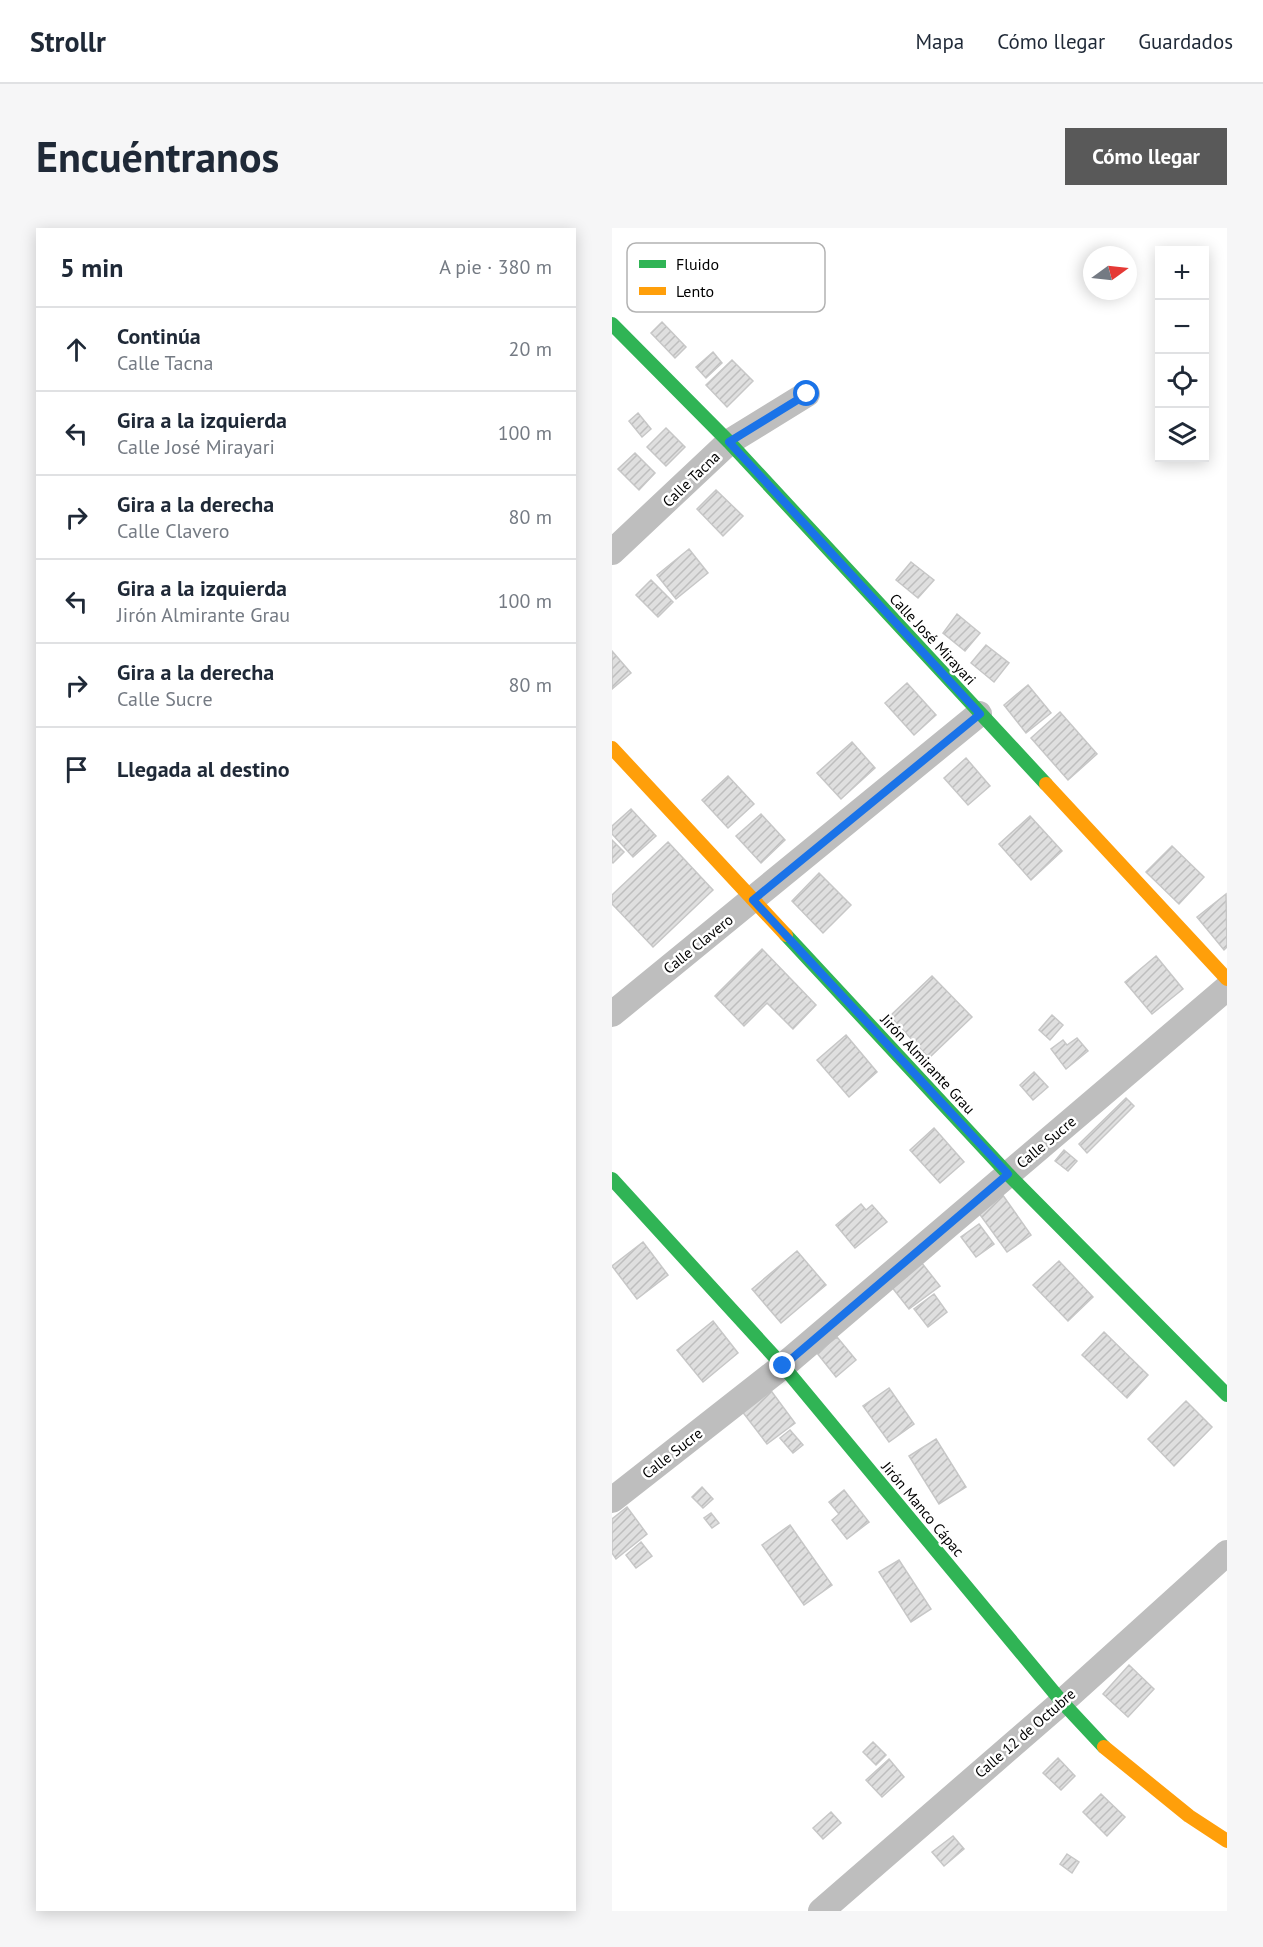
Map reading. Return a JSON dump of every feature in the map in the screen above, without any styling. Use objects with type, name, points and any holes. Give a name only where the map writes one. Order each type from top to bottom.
[{"type":"street","name":"Calle José Mirayari","points":[[612,324],[729,442],[1227,979]]},
{"type":"street","name":"Calle Tacna","points":[[612,552],[729,442],[807,394]]},
{"type":"street","name":"Calle Clavero","points":[[612,1014],[980,714]]},
{"type":"street","name":"Jirón Almirante Grau","points":[[612,748],[1008,1174],[1227,1395]]},
{"type":"street","name":"Calle Sucre","points":[[612,1500],[783,1366],[1227,988]]},
{"type":"street","name":"Jirón Manco Cápac","points":[[612,1179],[783,1366],[1062,1702],[1112,1756],[1189,1816],[1227,1841]]},
{"type":"street","name":"Calle 12 de Octubre","points":[[821,1911],[1062,1702],[1227,1553]]},
{"type":"building","points":[[662,322],[686,347],[675,358],[651,333]]},
{"type":"building","points":[[713,352],[722,363],[706,378],[696,367]]},
{"type":"building","points":[[732,360],[753,381],[727,407],[706,385]]},
{"type":"building","points":[[638,413],[651,429],[642,437],[629,421]]},
{"type":"building","points":[[666,428],[685,447],[666,466],[647,447]]},
{"type":"building","points":[[635,453],[655,473],[639,490],[618,469]]},
{"type":"building","points":[[716,490],[743,516],[723,536],[697,509]]},
{"type":"building","points":[[689,549],[708,573],[676,599],[657,575]]},
{"type":"building","points":[[911,562],[934,580],[918,598],[896,580]]},
{"type":"building","points":[[651,580],[673,602],[658,617],[636,595]]},
{"type":"building","points":[[957,614],[980,633],[965,651],[943,633]]},
{"type":"building","points":[[986,645],[1009,663],[994,682],[971,663]]},
{"type":"building","points":[[612,651],[631,673],[612,689]]},
{"type":"building","points":[[907,683],[936,715],[914,735],[885,703]]},
{"type":"building","points":[[1028,685],[1051,713],[1026,733],[1004,705]]},
{"type":"building","points":[[1060,712],[1097,754],[1068,780],[1031,738]]},
{"type":"building","points":[[852,742],[875,768],[841,799],[817,773]]},
{"type":"building","points":[[966,758],[990,786],[968,805],[944,778]]},
{"type":"building","points":[[728,776],[754,804],[728,828],[702,800]]},
{"type":"building","points":[[631,809],[656,836],[633,857],[612,834],[612,826]]},
{"type":"building","points":[[761,814],[785,840],[761,863],[736,836]]},
{"type":"building","points":[[1030,816],[1062,851],[1031,880],[999,844]]},
{"type":"building","points":[[612,840],[624,852],[613,863],[612,862]]},
{"type":"building","points":[[668,842],[713,890],[653,947],[612,904],[612,895]]},
{"type":"building","points":[[1172,846],[1204,877],[1179,904],[1146,872]]},
{"type":"building","points":[[819,873],[851,905],[823,933],[792,901]]},
{"type":"building","points":[[1226,894],[1227,947],[1224,950],[1197,917]]},
{"type":"building","points":[[762,949],[816,1005],[793,1029],[767,1003],[744,1026],[715,996]]},
{"type":"building","points":[[1156,956],[1183,989],[1152,1014],[1125,982]]},
{"type":"building","points":[[932,976],[972,1017],[929,1058],[890,1016]]},
{"type":"building","points":[[1052,1015],[1063,1025],[1050,1040],[1039,1030]]},
{"type":"building","points":[[846,1035],[877,1072],[849,1097],[817,1060]]},
{"type":"building","points":[[1077,1038],[1088,1051],[1066,1069],[1051,1049],[1063,1040],[1067,1045]]},
{"type":"building","points":[[1034,1072],[1048,1087],[1033,1100],[1020,1085]]},
{"type":"building","points":[[1126,1098],[1134,1106],[1087,1153],[1079,1144]]},
{"type":"building","points":[[934,1128],[964,1162],[940,1183],[910,1150]]},
{"type":"building","points":[[1064,1150],[1077,1161],[1068,1171],[1055,1161]]},
{"type":"building","points":[[1002,1194],[1031,1235],[1007,1252],[978,1212]]},
{"type":"building","points":[[861,1204],[866,1210],[872,1205],[887,1222],[855,1248],[836,1225]]},
{"type":"building","points":[[979,1224],[994,1244],[976,1257],[961,1237]]},
{"type":"building","points":[[643,1242],[668,1275],[637,1299],[612,1266]]},
{"type":"building","points":[[797,1251],[826,1285],[781,1323],[752,1289]]},
{"type":"building","points":[[1059,1261],[1093,1297],[1068,1321],[1033,1285]]},
{"type":"building","points":[[921,1262],[940,1286],[909,1309],[891,1286]]},
{"type":"building","points":[[934,1294],[947,1312],[928,1327],[914,1309]]},
{"type":"building","points":[[713,1321],[738,1353],[703,1382],[677,1350]]},
{"type":"building","points":[[1104,1332],[1148,1375],[1127,1398],[1082,1355]]},
{"type":"building","points":[[837,1337],[856,1360],[836,1377],[817,1353]]},
{"type":"building","points":[[769,1388],[795,1423],[767,1444],[741,1410]]},
{"type":"building","points":[[889,1388],[914,1424],[889,1442],[863,1406]]},
{"type":"building","points":[[1186,1401],[1212,1427],[1174,1466],[1148,1439]]},
{"type":"building","points":[[790,1430],[803,1445],[793,1453],[780,1438]]},
{"type":"building","points":[[936,1439],[966,1487],[939,1504],[909,1456]]},
{"type":"building","points":[[702,1487],[713,1499],[703,1508],[692,1497]]},
{"type":"building","points":[[844,1490],[869,1522],[847,1539],[832,1520],[839,1514],[829,1502]]},
{"type":"building","points":[[627,1507],[647,1534],[616,1559],[612,1553],[612,1519]]},
{"type":"building","points":[[711,1513],[719,1523],[712,1528],[704,1518]]},
{"type":"building","points":[[790,1525],[832,1585],[804,1605],[762,1545]]},
{"type":"building","points":[[641,1542],[652,1556],[636,1568],[626,1555]]},
{"type":"building","points":[[899,1560],[931,1609],[911,1622],[879,1572]]},
{"type":"building","points":[[1129,1665],[1154,1689],[1128,1717],[1103,1694]]},
{"type":"building","points":[[873,1742],[886,1755],[876,1765],[863,1752]]},
{"type":"building","points":[[1058,1758],[1075,1776],[1061,1790],[1043,1773]]},
{"type":"building","points":[[889,1759],[904,1777],[882,1797],[866,1780]]},
{"type":"building","points":[[1101,1794],[1125,1817],[1107,1836],[1083,1812]]},
{"type":"building","points":[[831,1812],[841,1823],[823,1839],[813,1828]]},
{"type":"building","points":[[953,1836],[964,1849],[944,1866],[932,1852]]},
{"type":"building","points":[[1067,1854],[1079,1862],[1072,1873],[1060,1864]]},
{"type":"traffic: fast","points":[[612,324],[729,442],[1046,784]]},
{"type":"traffic: fast","points":[[786,935],[1008,1174],[1227,1395]]},
{"type":"traffic: fast","points":[[612,1179],[783,1366],[1062,1702],[1104,1747]]},
{"type":"traffic: slow","points":[[612,748],[786,935]]},
{"type":"traffic: slow","points":[[1046,784],[1227,979]]},
{"type":"traffic: slow","points":[[1104,1747],[1189,1816],[1227,1841]]},
{"type":"route","points":[[783,1366],[1008,1174],[753,900],[980,714],[729,442],[807,394]]}]
